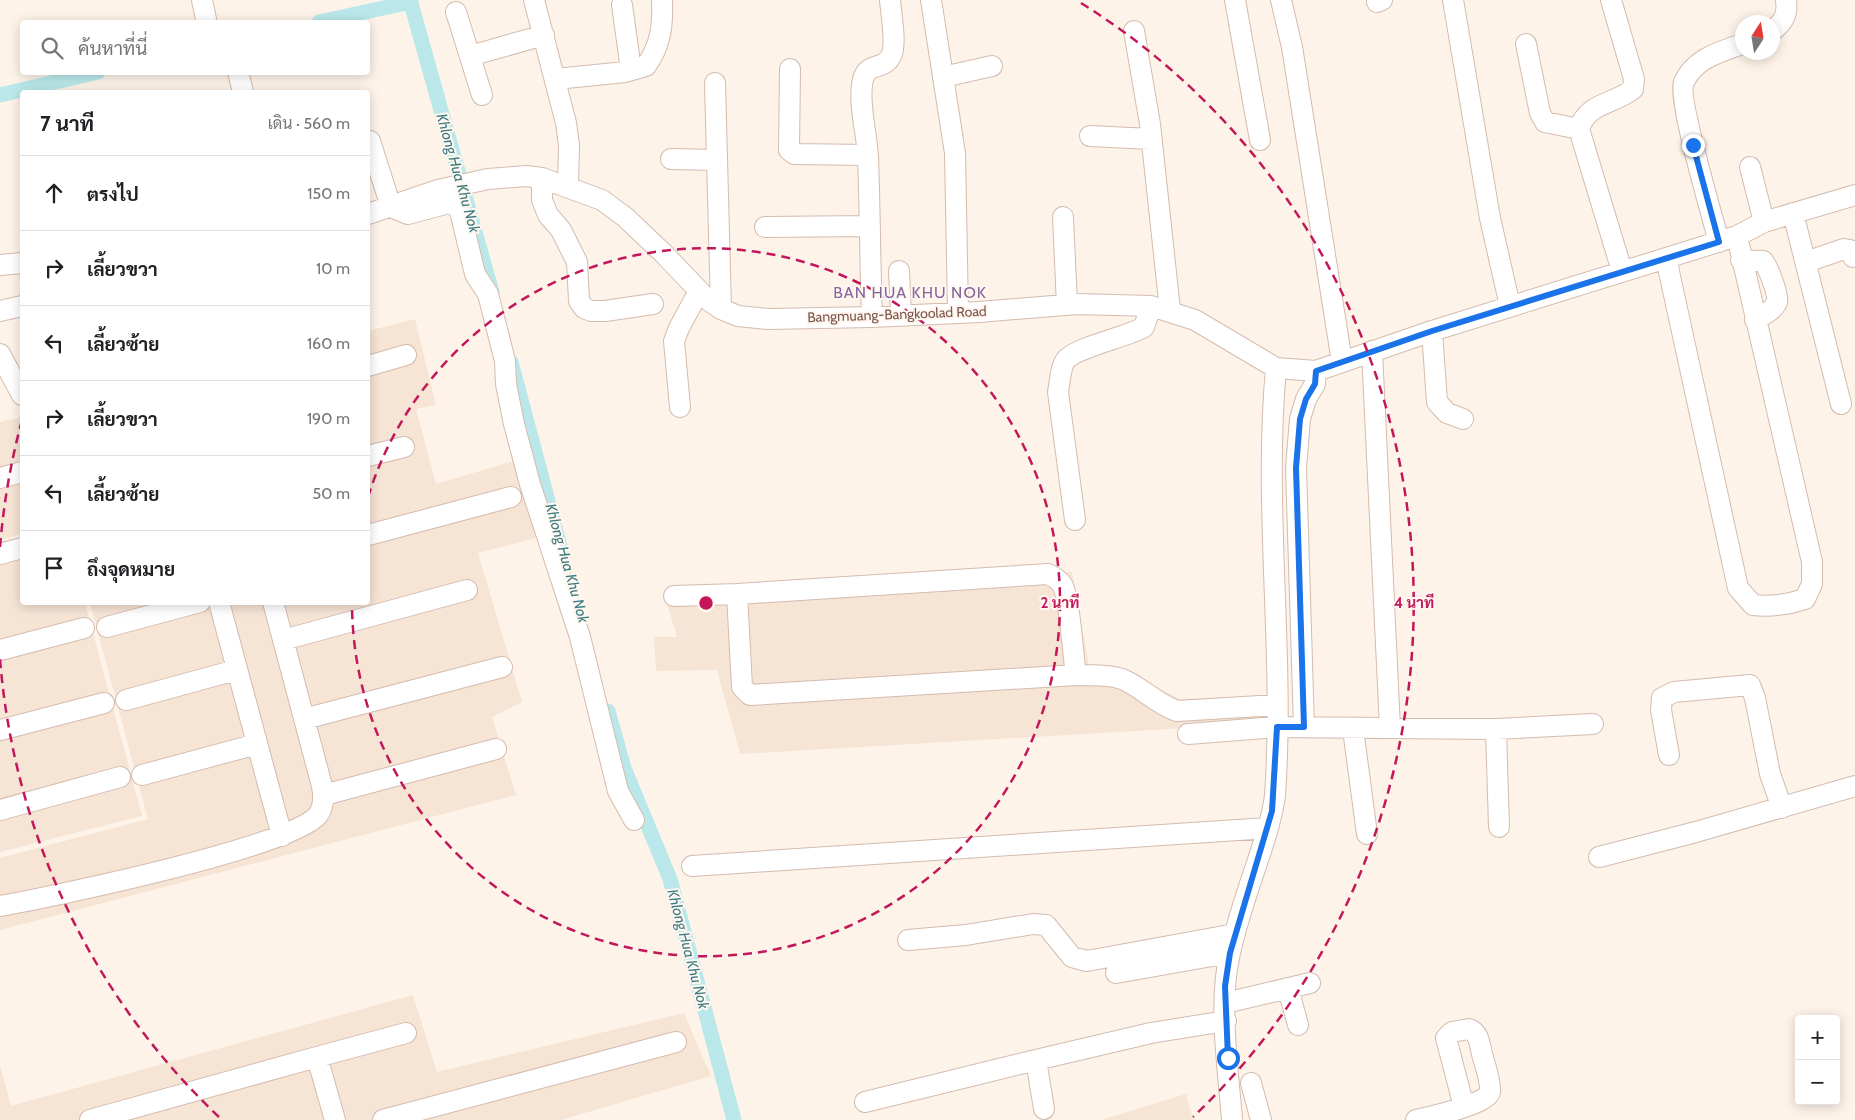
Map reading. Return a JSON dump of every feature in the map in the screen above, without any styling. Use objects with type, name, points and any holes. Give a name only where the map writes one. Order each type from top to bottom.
[{"type":"street","points":[[534,0],[556,80],[569,145],[568,186]]},
{"type":"street","points":[[556,80],[646,66],[654,55],[663,23],[662,0]]},
{"type":"street","points":[[872,316],[868,155],[861,88],[864,74],[869,68],[884,64],[891,58],[894,49],[890,0]]},
{"type":"street","points":[[931,0],[942,77],[951,117],[955,153],[958,312]]},
{"type":"street","points":[[1235,0],[1260,140]]},
{"type":"street","points":[[1281,0],[1292,47],[1342,362]]},
{"type":"street","points":[[1453,0],[1490,218],[1510,306]]},
{"type":"street","points":[[1611,0],[1634,80],[1634,89],[1593,108],[1583,118],[1579,129],[1622,270]]},
{"type":"street","points":[[1780,26],[1788,13],[1786,0]]},
{"type":"street","points":[[622,6],[630,70]]},
{"type":"street","points":[[456,12],[482,95]]},
{"type":"street","points":[[1075,520],[1058,392],[1060,374],[1065,361],[1079,350],[1121,338],[1144,327],[1161,308],[1151,138],[1134,31]]},
{"type":"street","points":[[470,56],[544,35]]},
{"type":"street","points":[[1526,44],[1540,113],[1545,122],[1579,129]]},
{"type":"street","points":[[1666,258],[1738,588],[1754,605],[1770,607],[1792,604],[1805,598],[1812,584],[1814,574],[1741,260],[1728,239],[1693,145],[1682,85],[1688,74],[1701,60],[1735,47]]},
{"type":"street","points":[[942,77],[992,66]]},
{"type":"street","points":[[790,70],[789,150],[794,154],[868,155]]},
{"type":"street","points":[[239,75],[242,90]]},
{"type":"street","points":[[715,83],[721,309]]},
{"type":"street","points":[[1090,136],[1151,138]]},
{"type":"street","points":[[370,140],[391,207],[408,214],[449,203],[455,205],[460,211],[475,274],[488,294],[505,361],[506,384],[514,424],[530,484],[580,637],[618,791],[634,820]]},
{"type":"street","points":[[671,159],[717,160]]},
{"type":"street","points":[[1750,167],[1764,222]]},
{"type":"street","name":"Bangmuang-Bangkoolad Road","points":[[370,213],[438,190],[488,179],[526,176],[542,178],[602,200],[625,217],[699,291],[721,309],[738,316],[768,319],[872,316],[1067,305],[1161,308],[1195,320],[1276,368],[1316,371],[1432,331],[1622,270],[1728,239],[1764,222],[1855,195]]},
{"type":"street","points":[[542,178],[542,200],[548,215],[561,230],[577,262],[579,302],[584,308],[591,311],[605,312],[653,304]]},
{"type":"street","points":[[1793,213],[1841,404]]},
{"type":"street","points":[[1063,217],[1067,305]]},
{"type":"street","points":[[765,227],[869,226]]},
{"type":"street","points":[[1806,262],[1844,249],[1850,250],[1853,257]]},
{"type":"street","points":[[1741,260],[1763,261],[1777,295],[1777,302],[1774,307],[1755,320]]},
{"type":"street","points":[[0,265],[20,263]]},
{"type":"street","points":[[899,271],[901,314]]},
{"type":"street","points":[[680,407],[674,341],[699,291]]},
{"type":"street","points":[[0,312],[20,307]]},
{"type":"street","points":[[1432,331],[1437,402],[1447,413],[1463,419]]},
{"type":"street","points":[[1372,351],[1390,728]]},
{"type":"street","points":[[0,354],[20,391]]},
{"type":"street","points":[[370,365],[406,355]]},
{"type":"street","points":[[1232,1120],[1225,986],[1230,953],[1268,828],[1274,797],[1277,705],[1270,473],[1276,368]]},
{"type":"street","points":[[1304,727],[1296,468],[1300,419],[1306,399],[1315,384],[1316,371]]},
{"type":"street","points":[[370,456],[404,447]]},
{"type":"street","points":[[0,478],[20,473]]},
{"type":"street","points":[[370,534],[511,497]]},
{"type":"street","points":[[0,554],[20,549]]},
{"type":"street","points":[[674,596],[736,594],[1048,574],[1056,577],[1064,588],[1076,675]]},
{"type":"street","points":[[283,640],[467,590]]},
{"type":"street","points":[[736,594],[742,687],[750,695],[1076,675],[1109,676],[1121,679],[1164,706],[1177,711],[1277,705]]},
{"type":"street","points":[[107,627],[189,605]]},
{"type":"street","points":[[220,605],[282,836]]},
{"type":"street","points":[[0,906],[91,888],[202,859],[282,836],[310,822],[317,816],[322,808],[324,795],[274,605]]},
{"type":"street","points":[[0,650],[84,628]]},
{"type":"street","points":[[304,719],[502,667]]},
{"type":"street","points":[[126,700],[236,670]]},
{"type":"street","points":[[1669,756],[1661,710],[1662,698],[1674,692],[1750,685],[1755,698],[1770,774],[1782,808]]},
{"type":"street","points":[[0,730],[104,703]]},
{"type":"street","points":[[1188,734],[1277,727],[1496,730],[1592,724]]},
{"type":"street","points":[[1353,729],[1367,834]]},
{"type":"street","points":[[1496,730],[1499,827]]},
{"type":"street","points":[[142,776],[256,744]]},
{"type":"street","points":[[324,795],[496,749]]},
{"type":"street","points":[[0,810],[120,778]]},
{"type":"street","points":[[1599,857],[1782,808],[1855,786]]},
{"type":"street","points":[[692,866],[1268,828]]},
{"type":"street","points":[[908,940],[966,935],[1033,924],[1046,925],[1072,957],[1088,961],[1235,934]]},
{"type":"street","points":[[1116,973],[1230,953]]},
{"type":"street","points":[[865,1102],[1151,1033],[1225,1012],[1288,988],[1310,983]]},
{"type":"street","points":[[1288,988],[1298,1025]]},
{"type":"street","points":[[90,1120],[406,1033]]},
{"type":"street","points":[[383,1120],[676,1042]]},
{"type":"street","points":[[317,1056],[335,1120]]},
{"type":"street","points":[[1036,1060],[1044,1109]]},
{"type":"street","points":[[1251,1083],[1261,1120]]},
{"type":"street","points":[[1416,1120],[1464,1107]]},
{"type":"shaded area","points":[[415,319],[436,405],[416,409],[436,484],[517,460],[540,537],[478,553],[522,702],[492,717],[516,795],[0,930],[0,858],[148,819],[91,605],[370,605],[370,330]]},
{"type":"shaded area","points":[[20,417],[20,535],[0,540],[0,422]]},
{"type":"shaded area","points":[[20,537],[20,605],[86,605],[142,816],[0,852],[0,542]]},
{"type":"shaded area","points":[[1072,572],[1089,665],[1133,675],[1180,699],[1266,696],[1271,723],[740,754],[717,670],[656,671],[654,637],[677,637],[663,590]]},
{"type":"shaded area","points":[[413,995],[437,1072],[684,1013],[711,1076],[561,1120],[0,1120],[0,1066],[11,1106]]},
{"type":"shaded area","points":[[1186,1094],[1193,1120],[1101,1120]]},
{"type":"waterway","name":"Khlong Hua Khu Nok","points":[[410,0],[492,292]]},
{"type":"waterway","points":[[328,20],[411,2]]},
{"type":"waterway","points":[[21,90],[85,75]]},
{"type":"waterway","points":[[0,95],[20,90]]},
{"type":"waterway","name":"Khlong Hua Khu Nok","points":[[511,362],[561,550]]},
{"type":"waterway","name":"Khlong Hua Khu Nok","points":[[608,711],[624,768],[670,879],[734,1120]]},
{"type":"district","name":"BAN HUA KHU NOK","points":[[910,292]]},
{"type":"route","points":[[1228,1058],[1225,986],[1230,953],[1272,811],[1277,727],[1304,727],[1296,468],[1300,419],[1306,399],[1315,384],[1316,371],[1432,331],[1622,270],[1719,242],[1693,145]]}]
